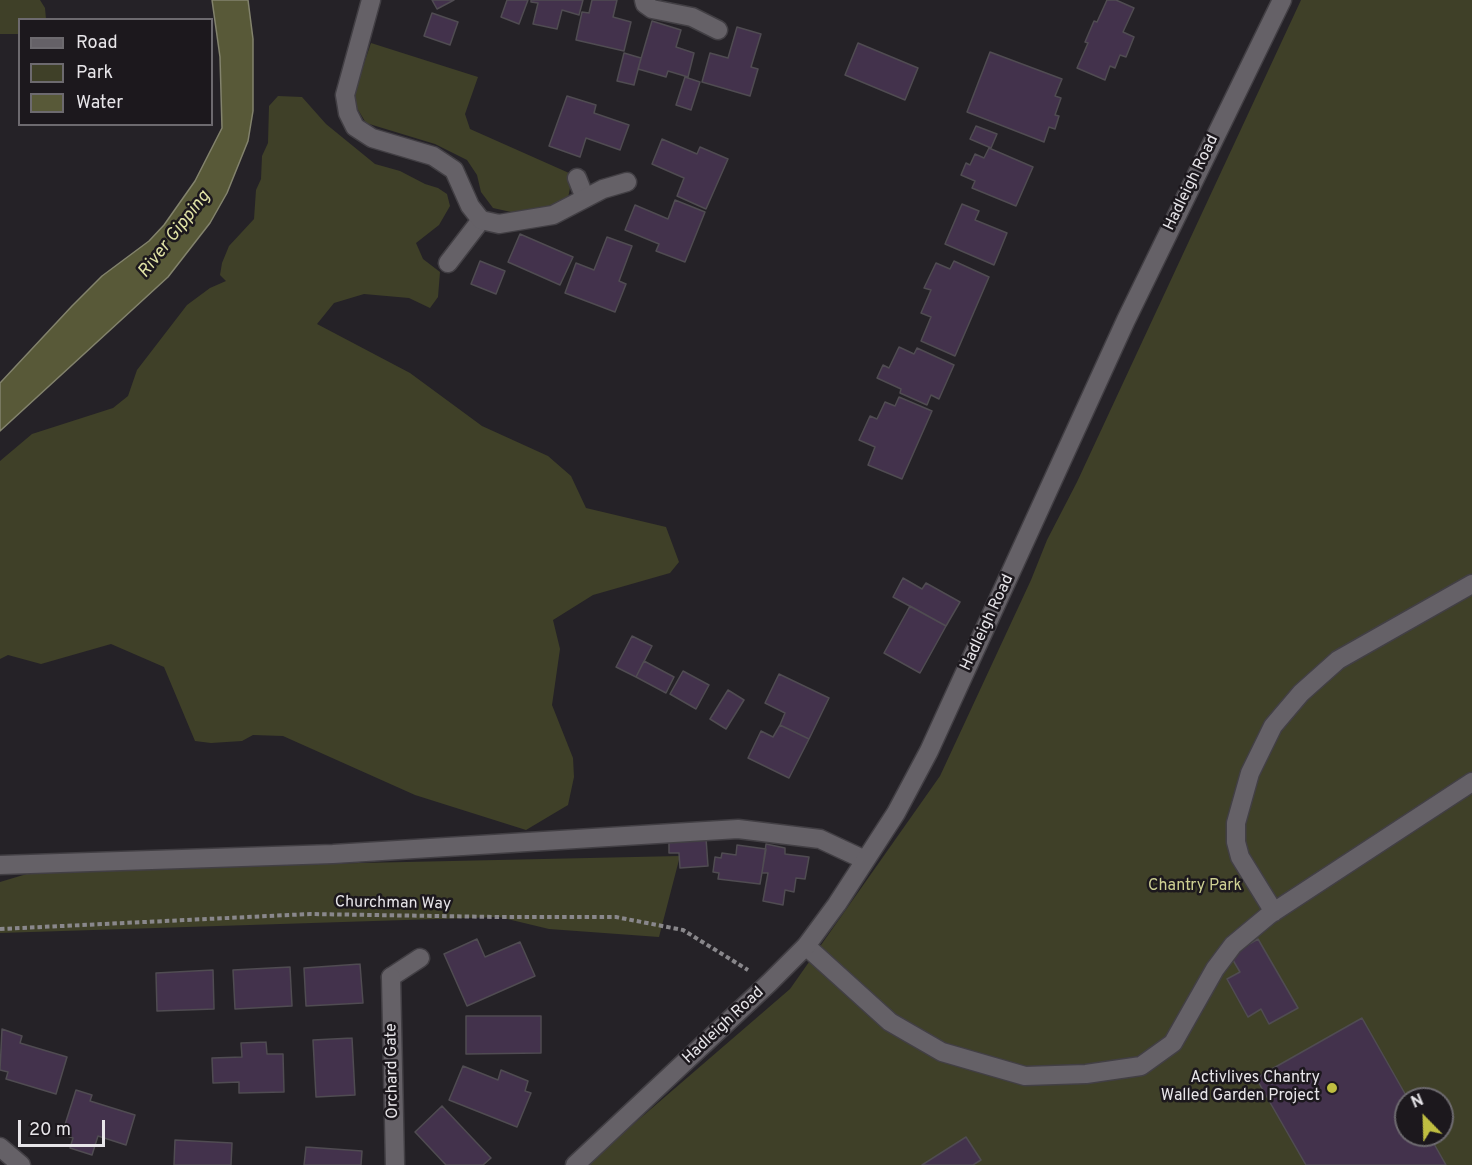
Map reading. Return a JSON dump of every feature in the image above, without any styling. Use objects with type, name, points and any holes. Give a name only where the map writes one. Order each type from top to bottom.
[{"type":"street","points":[[371,0],[345,95],[348,113],[355,126],[372,138],[433,156],[454,170],[464,188],[470,206],[481,220],[499,224],[553,215],[585,198],[627,182]]},
{"type":"street","points":[[644,0],[645,4],[652,9],[692,17],[718,30]]},
{"type":"street","name":"Hadleigh Road","points":[[575,1165],[806,946],[837,904],[896,813],[929,751],[1126,320],[1282,0]]},
{"type":"street","points":[[577,178],[585,198]]},
{"type":"street","points":[[448,263],[481,220]]},
{"type":"street","points":[[1274,912],[1240,857],[1236,842],[1236,823],[1250,772],[1273,726],[1301,693],[1338,660],[1472,584]]},
{"type":"street","points":[[806,946],[890,1022],[942,1052],[1025,1076],[1086,1074],[1142,1066],[1173,1043],[1215,969],[1233,945],[1274,912],[1472,782]]},
{"type":"street","points":[[0,865],[333,854],[738,829],[820,839],[866,860]]},
{"type":"street","name":"Orchard Gate","points":[[395,1165],[391,977],[420,958]]},
{"type":"street","points":[[0,1147],[21,1165]]},
{"type":"path","name":"Churchman Way","points":[[0,929],[310,914],[616,917],[683,930],[769,983]]},
{"type":"green space","points":[[0,0],[40,0],[45,8],[46,18],[18,18],[18,34],[0,34]]},
{"type":"green space","name":"Chantry Park","points":[[1301,0],[1472,0],[1472,1165],[586,1165],[790,989],[940,776],[1031,580],[1047,540],[1077,482]]},
{"type":"green space","points":[[371,43],[478,77],[465,114],[470,129],[569,173],[568,198],[558,206],[539,212],[511,212],[493,208],[481,192],[477,175],[467,160],[435,144],[366,123],[357,108],[354,93]]},
{"type":"green space","points":[[278,96],[302,97],[326,124],[375,164],[400,171],[438,188],[447,194],[450,206],[439,225],[416,243],[423,259],[440,272],[438,297],[430,308],[409,298],[364,294],[334,303],[317,324],[410,373],[482,426],[548,456],[571,476],[586,508],[666,527],[679,562],[670,573],[593,595],[553,620],[560,649],[552,705],[573,758],[574,777],[568,805],[526,830],[415,795],[283,736],[253,735],[242,741],[211,743],[195,741],[164,667],[111,644],[41,664],[8,655],[0,659],[0,461],[32,434],[113,408],[128,396],[137,370],[187,305],[210,288],[226,281],[220,275],[229,246],[254,219],[256,190],[261,179],[262,156],[268,143],[269,106]]},
{"type":"green space","points":[[680,856],[659,937],[549,929],[499,917],[0,933],[0,882],[40,870]]},
{"type":"water","name":"River Gipping","points":[[212,0],[248,0],[253,39],[253,111],[248,141],[227,193],[210,223],[168,277],[0,431],[0,383],[102,276],[149,241],[164,225],[195,181],[222,128],[220,57]]},
{"type":"building","points":[[432,0],[454,0],[437,9]]},
{"type":"building","points":[[507,0],[528,0],[519,24],[501,17]]},
{"type":"building","points":[[531,0],[583,0],[579,15],[562,10],[557,29],[533,24],[538,3],[531,2]]},
{"type":"building","points":[[592,0],[617,0],[613,17],[631,22],[624,51],[576,40],[582,12],[589,13]]},
{"type":"building","points":[[1107,0],[1116,0],[1134,8],[1123,32],[1134,37],[1126,57],[1120,55],[1115,68],[1110,66],[1105,80],[1077,68],[1088,43],[1085,42],[1094,21],[1097,22]]},
{"type":"building","points":[[432,13],[458,22],[450,45],[424,36]]},
{"type":"building","points":[[652,21],[681,30],[676,47],[694,53],[688,77],[668,71],[666,77],[638,69]]},
{"type":"building","points":[[737,27],[761,34],[751,67],[758,69],[750,96],[702,82],[710,53],[728,58]]},
{"type":"building","points":[[858,43],[918,68],[905,100],[845,75]]},
{"type":"building","points":[[990,52],[1062,79],[1055,96],[1061,98],[1055,115],[1059,116],[1055,129],[1049,127],[1044,142],[967,112]]},
{"type":"building","points":[[624,53],[641,58],[634,85],[617,81]]},
{"type":"building","points":[[685,77],[700,82],[691,110],[676,105]]},
{"type":"building","points":[[567,96],[596,105],[594,113],[629,125],[620,150],[586,138],[580,157],[549,146]]},
{"type":"building","points":[[976,126],[997,134],[991,148],[970,139]]},
{"type":"building","points":[[662,139],[697,154],[700,147],[728,159],[706,209],[677,196],[684,178],[652,164]]},
{"type":"building","points":[[989,148],[1033,167],[1016,206],[972,188],[975,181],[961,175],[966,163],[970,165],[975,154],[984,158]]},
{"type":"building","points":[[675,200],[705,212],[685,262],[656,251],[659,244],[625,230],[635,205],[668,219]]},
{"type":"building","points":[[962,204],[979,211],[975,220],[1007,233],[994,265],[945,244]]},
{"type":"building","points":[[520,234],[573,257],[560,285],[508,262]]},
{"type":"building","points":[[607,237],[632,246],[619,281],[626,284],[615,312],[565,293],[576,263],[594,270]]},
{"type":"building","points":[[480,261],[505,271],[496,294],[471,284]]},
{"type":"building","points":[[954,261],[989,277],[955,356],[921,341],[931,317],[921,313],[931,290],[924,288],[936,263],[950,269]]},
{"type":"building","points":[[899,347],[914,354],[917,348],[954,365],[939,399],[931,395],[927,405],[900,393],[901,389],[877,378],[883,365],[889,368]]},
{"type":"building","points":[[899,397],[932,411],[902,479],[868,465],[875,447],[859,440],[870,416],[877,419],[885,402],[895,406]]},
{"type":"building","points":[[903,578],[922,589],[926,583],[960,602],[946,626],[893,597]]},
{"type":"building","points":[[910,606],[946,626],[920,673],[884,653]]},
{"type":"building","points":[[632,636],[652,646],[636,677],[616,667]]},
{"type":"building","points":[[644,661],[674,677],[666,693],[636,677]]},
{"type":"building","points":[[683,671],[709,685],[696,709],[670,694]]},
{"type":"building","points":[[779,674],[829,698],[809,739],[780,725],[785,713],[765,703]]},
{"type":"building","points":[[728,690],[744,700],[726,729],[710,719]]},
{"type":"building","points":[[780,725],[809,739],[789,778],[748,758],[761,731],[773,737]]},
{"type":"building","points":[[706,838],[708,866],[680,868],[679,853],[669,853],[669,840]]},
{"type":"building","points":[[766,844],[785,848],[785,854],[809,857],[805,879],[796,878],[794,892],[785,890],[783,905],[763,901],[768,873],[762,873]]},
{"type":"building","points":[[737,845],[766,849],[760,884],[718,879],[719,873],[713,872],[715,857],[721,858],[722,853],[736,855]]},
{"type":"building","points":[[477,939],[485,957],[520,942],[535,976],[467,1006],[444,954]]},
{"type":"building","points":[[1258,939],[1298,1008],[1269,1024],[1261,1009],[1248,1017],[1227,979],[1240,972],[1230,955]]},
{"type":"building","points":[[360,964],[363,1003],[306,1006],[304,968]]},
{"type":"building","points":[[290,967],[292,1006],[235,1009],[233,970]]},
{"type":"building","points":[[213,970],[214,1009],[157,1011],[156,973]]},
{"type":"building","points":[[466,1016],[541,1016],[541,1053],[466,1054]]},
{"type":"building","name":"Activlives Chantry Walled Garden Project","points":[[1362,1018],[1401,1087],[1394,1087],[1394,1147],[1436,1147],[1446,1165],[1306,1165],[1256,1078]]},
{"type":"building","points":[[2,1029],[22,1036],[20,1043],[67,1057],[56,1094],[6,1079],[8,1072],[0,1070]]},
{"type":"building","points":[[352,1038],[355,1095],[316,1097],[313,1040]]},
{"type":"building","points":[[266,1042],[267,1054],[283,1054],[284,1092],[239,1093],[239,1082],[213,1083],[212,1058],[242,1057],[241,1043]]},
{"type":"building","points":[[463,1066],[498,1080],[501,1070],[528,1081],[525,1091],[531,1093],[517,1127],[449,1100]]},
{"type":"building","points":[[76,1090],[92,1095],[90,1101],[135,1115],[126,1145],[98,1136],[92,1155],[70,1148],[73,1138],[62,1134]]},
{"type":"building","points":[[442,1106],[491,1158],[483,1165],[446,1165],[415,1132]]},
{"type":"building","points":[[966,1137],[981,1160],[973,1165],[922,1165]]},
{"type":"building","points":[[175,1140],[232,1143],[231,1165],[174,1165]]},
{"type":"building","points":[[306,1147],[362,1151],[361,1165],[304,1165]]},
{"type":"place","name":"Activlives Chantry Walled Garden Project","points":[[1332,1088]]}]
